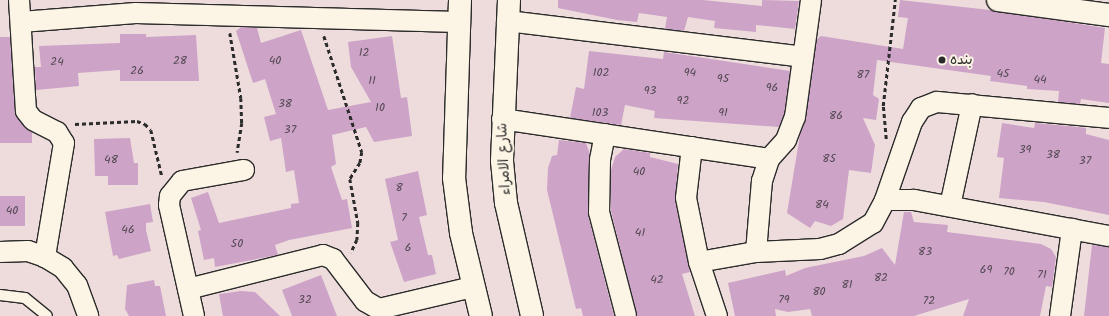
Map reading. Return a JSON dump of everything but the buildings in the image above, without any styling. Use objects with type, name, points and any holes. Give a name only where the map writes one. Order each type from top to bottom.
[{"type":"street","points":[[19,0],[26,111],[33,120],[57,132],[64,143],[45,257]]},
{"type":"street","points":[[460,0],[458,22],[454,178],[461,233],[481,316]]},
{"type":"street","points":[[756,252],[762,181],[769,159],[786,140],[795,117],[811,0]]},
{"type":"street","points":[[998,0],[1109,15]]},
{"type":"street","points":[[508,10],[803,57]]},
{"type":"street","name":"شارع الامراء","points":[[508,10],[502,119],[506,203],[532,316]]},
{"type":"street","points":[[20,22],[136,13],[319,20],[458,22]]},
{"type":"street","points":[[699,262],[756,252],[820,249],[839,244],[873,223],[885,200],[912,122],[921,108],[937,102],[972,104],[1109,118]]},
{"type":"street","points":[[950,206],[972,104]]},
{"type":"street","points":[[502,119],[769,159]]},
{"type":"street","points":[[605,134],[598,186],[599,212],[626,316]]},
{"type":"street","points":[[692,147],[686,198],[699,262],[717,316]]},
{"type":"street","points":[[194,316],[169,205],[175,187],[182,181],[237,171]]},
{"type":"street","points":[[885,200],[914,200],[1109,236]]},
{"type":"street","points":[[1060,316],[1072,229]]},
{"type":"street","points":[[0,252],[28,251],[45,257],[63,268],[77,285],[88,316]]},
{"type":"street","points":[[188,289],[312,255],[332,259],[365,301],[380,309],[473,287]]},
{"type":"lane","points":[[0,295],[25,298],[47,316]]},
{"type":"path","points":[[895,0],[883,117],[887,142],[896,166]]},
{"type":"path","points":[[227,16],[242,123],[237,171]]},
{"type":"path","points":[[319,20],[362,152],[360,163],[350,179],[358,223],[357,240],[350,255],[339,267]]},
{"type":"path","points":[[44,126],[137,121],[145,124],[153,138],[169,205]]},
{"type":"place","name":"بنده","points":[[942,60]]}]
